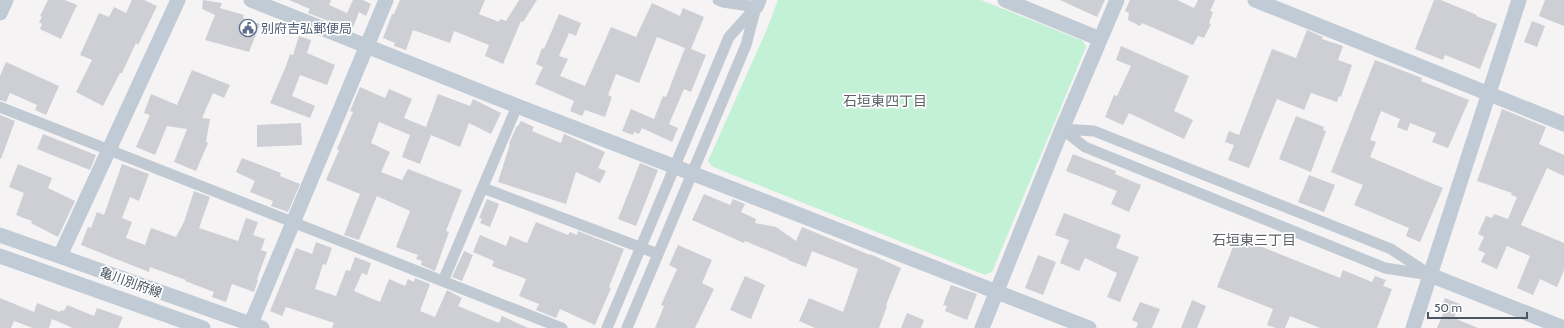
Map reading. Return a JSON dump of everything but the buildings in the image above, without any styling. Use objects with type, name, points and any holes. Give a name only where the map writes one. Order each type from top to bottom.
[{"type":"street","points":[[0,13],[6,0]]},
{"type":"street","points":[[60,256],[178,0]]},
{"type":"street","points":[[251,0],[517,106],[675,166],[1089,328]]},
{"type":"street","points":[[254,327],[293,223],[386,0]]},
{"type":"street","points":[[718,0],[724,2],[754,2]]},
{"type":"street","points":[[1005,0],[1100,39]]},
{"type":"street","points":[[982,328],[1062,129],[1117,0]]},
{"type":"street","points":[[1255,0],[1564,124]]},
{"type":"street","points":[[1413,328],[1518,0]]},
{"type":"street","points":[[606,328],[729,37],[754,2]]},
{"type":"street","points":[[627,328],[746,44],[754,2]]},
{"type":"street","points":[[443,281],[517,106]]},
{"type":"street","points":[[0,107],[562,328]]},
{"type":"street","points":[[1062,129],[1094,131],[1391,250],[1430,275],[1564,328]]},
{"type":"street","points":[[1062,129],[1085,147],[1385,268],[1430,275]]},
{"type":"street","points":[[483,188],[658,254]]},
{"type":"street","name":"亀川別府線","points":[[0,235],[254,327]]},
{"type":"street","name":"亀川別府線","points":[[0,256],[203,328]]},
{"type":"green space","points":[[778,0],[981,0],[1083,41],[1086,47],[992,272],[985,275],[713,167],[708,161],[767,29]]},
{"type":"place","name":"別府吉弘郵便局","points":[[248,28]]},
{"type":"district","name":"石垣東四丁目","points":[[885,101]]},
{"type":"district","name":"石垣東三丁目","points":[[1254,240]]}]
